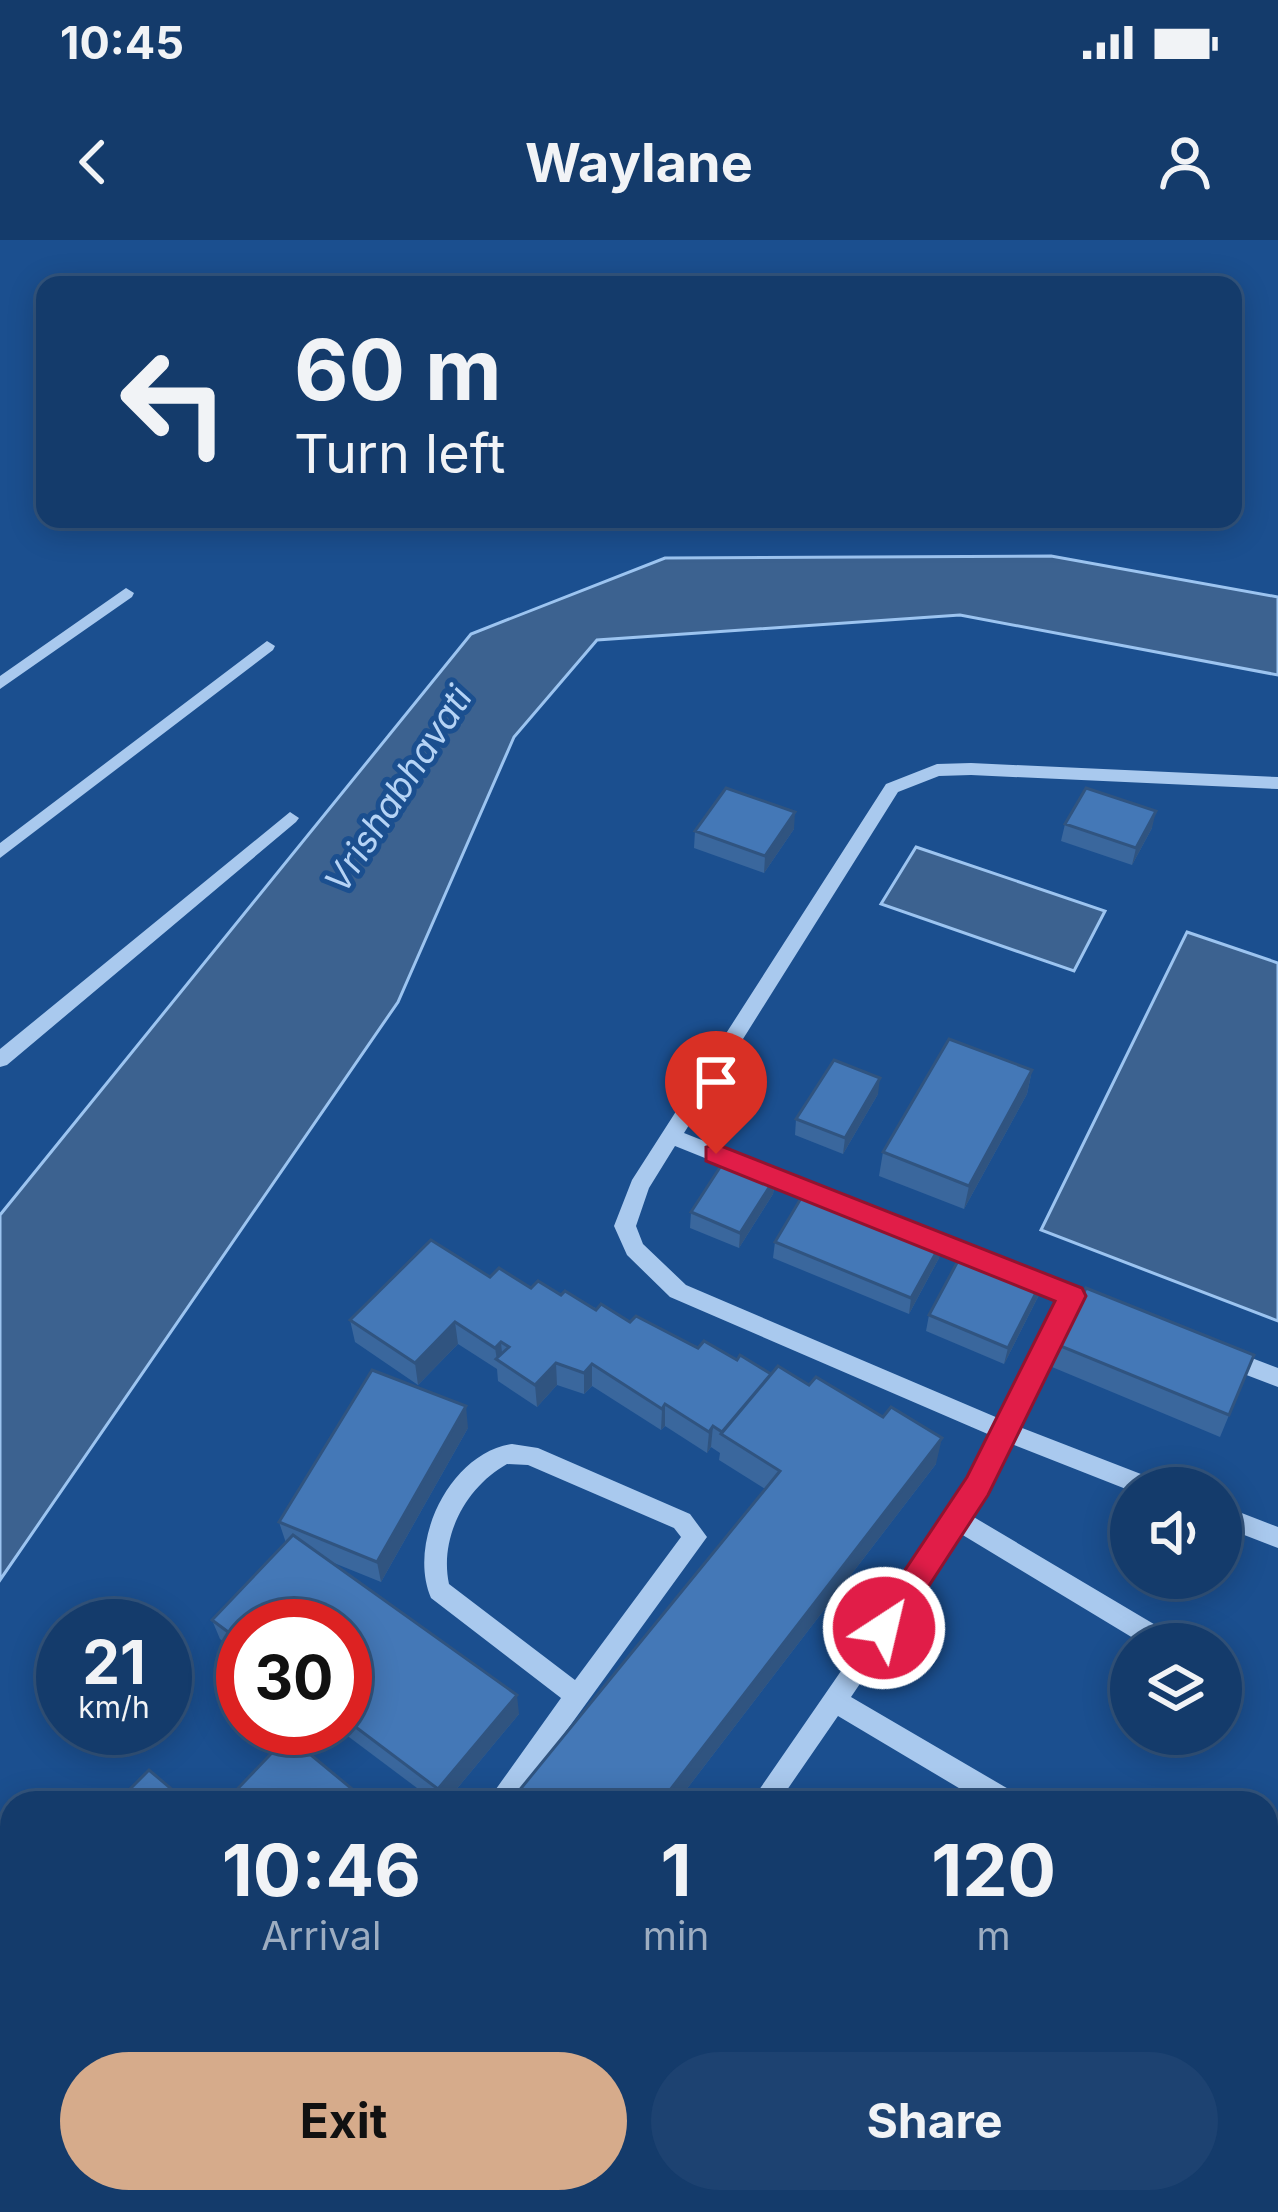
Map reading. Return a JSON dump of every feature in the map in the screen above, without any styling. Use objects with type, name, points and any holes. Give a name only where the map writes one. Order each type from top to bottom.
[{"type":"street","points":[[0,684],[126,593]]},
{"type":"street","points":[[0,852],[267,646]]},
{"type":"street","points":[[1110,1472],[678,1291],[634,1249],[625,1226],[639,1186],[892,788],[913,776],[971,769],[1278,783]]},
{"type":"street","points":[[0,1060],[290,818]]},
{"type":"street","points":[[671,1136],[850,1207]]},
{"type":"street","points":[[894,1225],[1134,1321]]},
{"type":"street","points":[[771,1791],[958,1520],[1072,1296]]},
{"type":"street","points":[[1196,1345],[1278,1378]]},
{"type":"street","points":[[507,1791],[574,1694],[695,1537],[682,1521],[530,1455],[505,1454],[477,1472],[442,1525],[433,1574],[440,1590],[574,1694]]},
{"type":"street","points":[[958,1520],[1130,1623]]},
{"type":"street","points":[[1242,1523],[1278,1538]]},
{"type":"street","points":[[834,1700],[989,1791]]},
{"type":"water","name":"Vrishabhavati","points":[[1051,556],[1278,597],[1278,675],[960,615],[597,640],[514,737],[398,1002],[0,1580],[0,1215],[471,634],[665,558]]},
{"type":"water","points":[[916,847],[1105,911],[1074,971],[881,904]]},
{"type":"water","points":[[1187,932],[1278,963],[1278,1321],[1041,1230]]},
{"type":"building","points":[[726,788],[795,812],[765,856],[695,831]]},
{"type":"building","points":[[1086,788],[1156,811],[1136,848],[1065,824]]},
{"type":"building","points":[[949,1039],[1032,1070],[969,1186],[883,1152]]},
{"type":"building","points":[[834,1060],[880,1078],[845,1138],[796,1119]]},
{"type":"building","points":[[726,1158],[775,1178],[740,1233],[691,1212]]},
{"type":"building","points":[[807,1188],[942,1242],[911,1298],[775,1242]]},
{"type":"building","points":[[431,1240],[490,1277],[499,1268],[531,1288],[538,1281],[596,1310],[601,1304],[630,1322],[636,1316],[698,1348],[704,1341],[737,1360],[740,1355],[771,1374],[722,1432],[713,1426],[709,1432],[665,1404],[662,1409],[592,1364],[584,1373],[556,1363],[535,1385],[496,1359],[509,1347],[501,1342],[495,1348],[455,1322],[415,1363],[350,1320]]},
{"type":"building","points":[[967,1244],[1045,1275],[1008,1348],[929,1315]]},
{"type":"building","points":[[1086,1288],[1254,1355],[1229,1415],[1058,1345]]},
{"type":"building","points":[[778,1366],[809,1385],[816,1377],[883,1417],[891,1407],[942,1438],[669,1791],[519,1791],[780,1471],[721,1434]]},
{"type":"building","points":[[372,1370],[466,1406],[377,1562],[279,1522]]},
{"type":"building","points":[[293,1535],[517,1695],[438,1789],[372,1739],[372,1599],[232,1599]]},
{"type":"building","points":[[270,1755],[311,1755],[354,1791],[235,1791]]},
{"type":"building","points":[[149,1770],[174,1791],[128,1791]]},
{"type":"route","points":[[716,1154],[1072,1296],[978,1486],[884,1628]]}]
